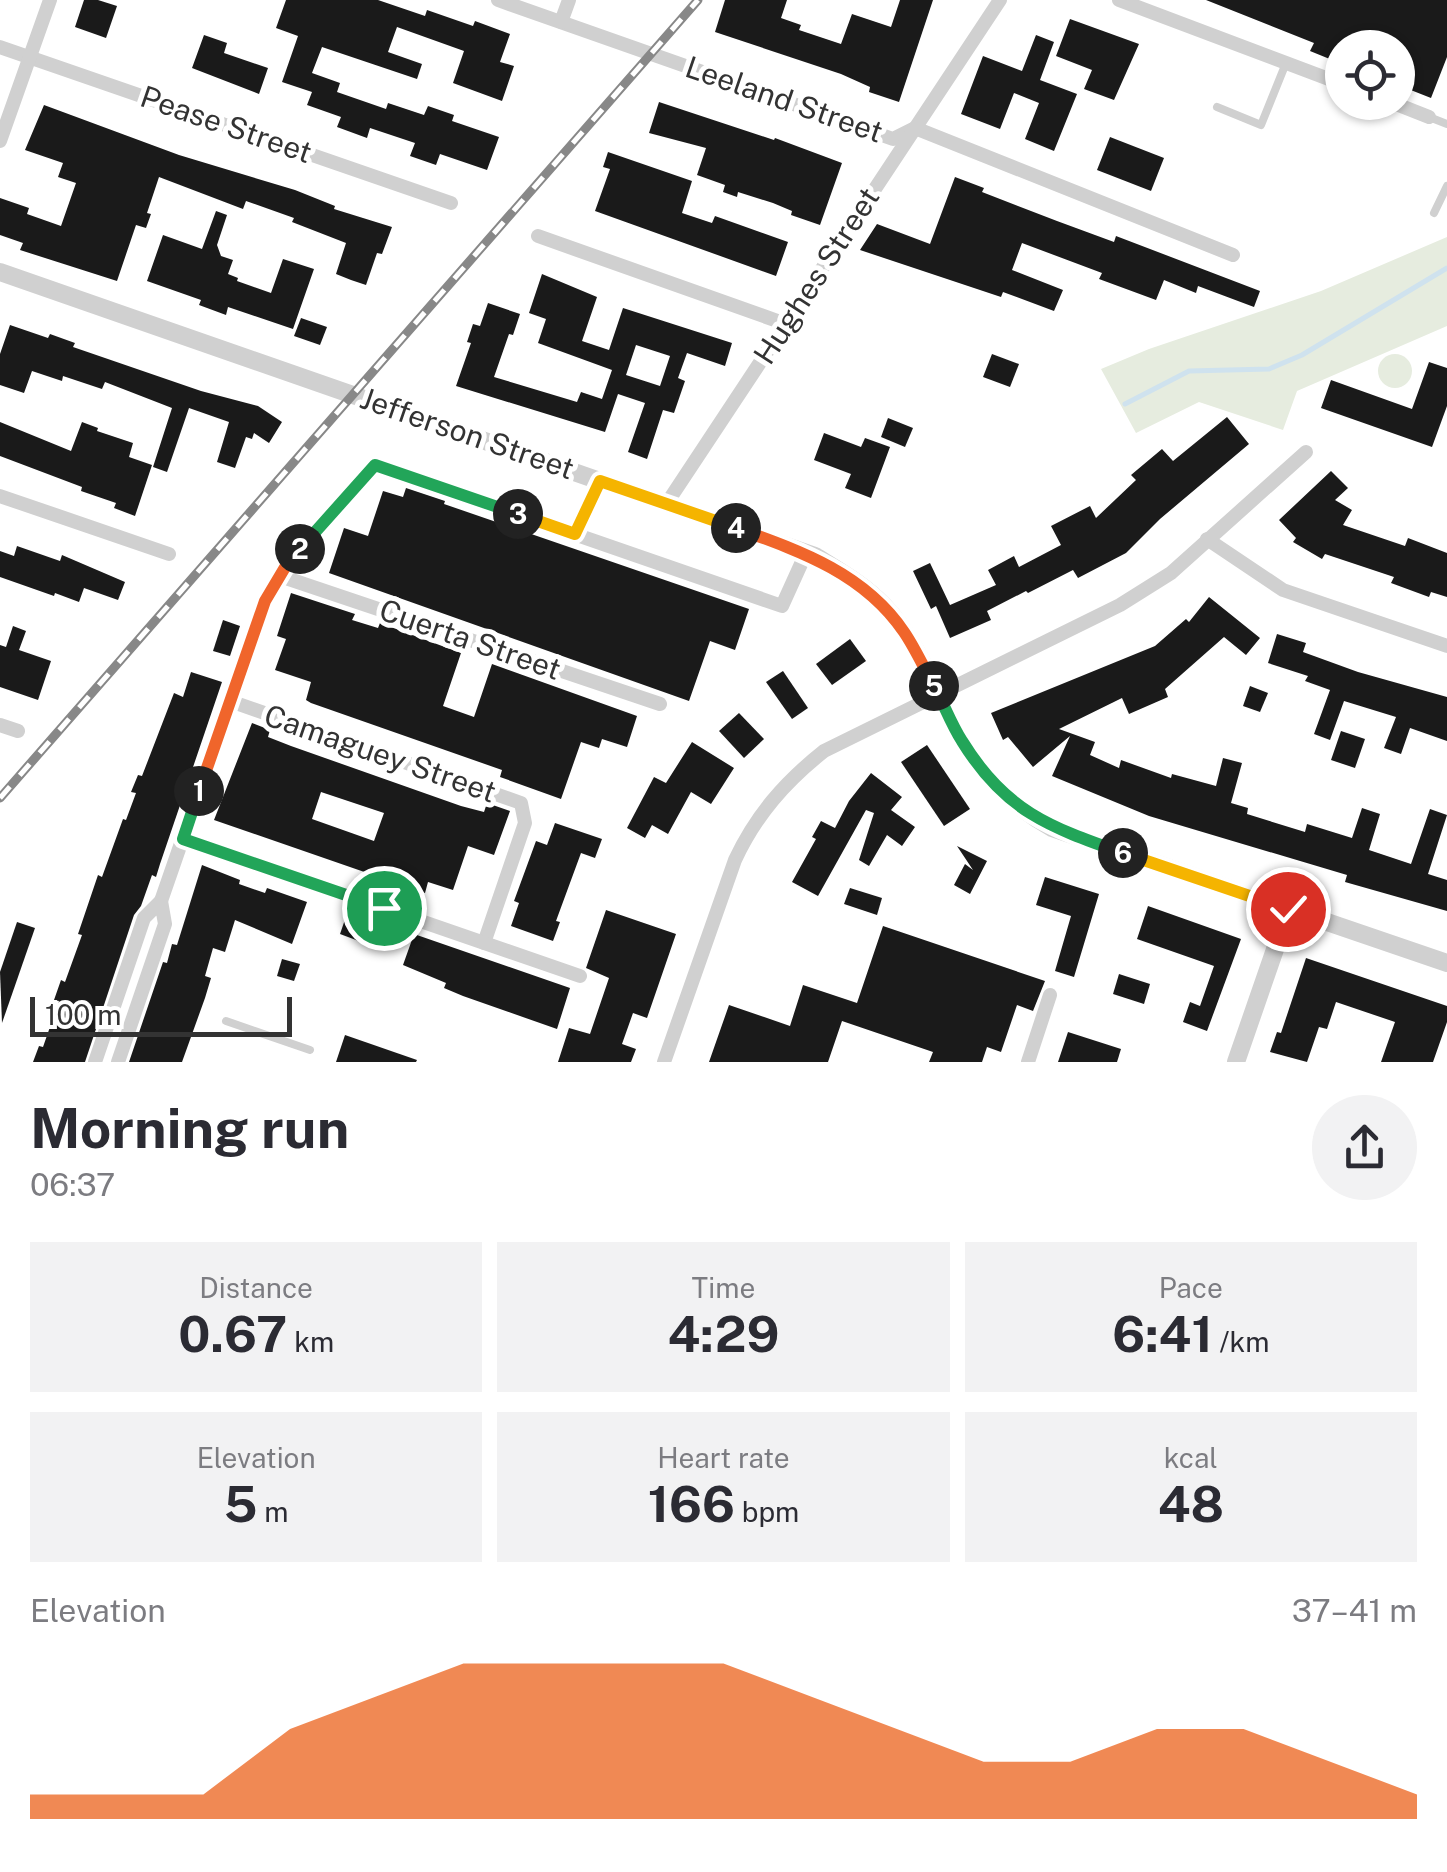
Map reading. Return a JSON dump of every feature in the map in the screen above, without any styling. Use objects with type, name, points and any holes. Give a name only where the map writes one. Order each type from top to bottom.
[{"type":"street","points":[[0,142],[50,0]]},
{"type":"street","name":"Leeland Street","points":[[498,0],[893,140],[915,128],[1233,255]]},
{"type":"street","points":[[561,22],[569,0]]},
{"type":"street","name":"Hughes Street","points":[[667,503],[1000,0]]},
{"type":"street","points":[[1118,0],[1325,78]]},
{"type":"street","name":"Pease Street","points":[[0,46],[451,203]]},
{"type":"street","points":[[1415,111],[1429,117]]},
{"type":"street","points":[[538,236],[786,324]]},
{"type":"street","name":"Jefferson Street","points":[[0,272],[806,553],[859,584],[884,605],[905,632],[961,740],[984,772],[1032,816],[1052,828],[1447,963]]},
{"type":"street","points":[[664,1062],[735,860],[767,804],[795,774],[824,750],[1120,605],[1171,572],[1306,452]]},
{"type":"street","points":[[94,1062],[144,918],[161,902],[265,601],[299,550],[375,465],[782,606],[806,553]]},
{"type":"street","points":[[575,534],[600,481]]},
{"type":"street","points":[[0,496],[170,554]]},
{"type":"street","points":[[1208,539],[1283,590],[1447,646]]},
{"type":"street","name":"Cuerta Street","points":[[280,576],[660,704]]},
{"type":"street","name":"Camaguey Street","points":[[230,702],[521,804],[525,823],[484,943]]},
{"type":"street","points":[[0,725],[18,731]]},
{"type":"street","points":[[183,839],[580,976]]},
{"type":"street","points":[[118,1062],[165,924],[161,902]]},
{"type":"street","points":[[1236,1062],[1288,909]]},
{"type":"street","points":[[1028,1062],[1050,995]]},
{"type":"lane","points":[[1217,107],[1261,126],[1286,63]]},
{"type":"lane","points":[[1429,117],[1447,124]]},
{"type":"lane","points":[[1434,213],[1447,186]]},
{"type":"lane","points":[[226,1021],[310,1050]]},
{"type":"shaded area","points":[[1447,237],[1447,326],[1297,391],[1283,430],[1199,402],[1136,433],[1101,369],[1321,291]]},
{"type":"shaded area","points":[[1395,354],[1407,359],[1412,371],[1407,383],[1395,388],[1383,383],[1378,371],[1383,359]]},
{"type":"building","points":[[84,0],[117,6],[106,38],[75,27]]},
{"type":"building","points":[[286,0],[378,0],[425,16],[427,10],[473,26],[475,21],[510,34],[500,62],[514,66],[502,101],[453,83],[464,51],[397,27],[388,52],[422,64],[417,79],[322,47],[312,73],[340,83],[337,92],[386,109],[388,103],[424,115],[428,106],[454,115],[452,121],[499,137],[487,170],[440,154],[436,165],[410,156],[415,143],[370,128],[367,138],[337,127],[341,117],[307,105],[312,92],[282,82],[298,36],[276,28]]},
{"type":"building","points":[[725,0],[787,0],[781,18],[801,25],[799,30],[841,44],[852,14],[891,27],[900,0],[933,0],[899,102],[869,92],[870,87],[841,74],[715,32]]},
{"type":"building","points":[[1206,0],[1447,0],[1447,57],[1431,98],[1415,92],[1415,30],[1325,30],[1325,57],[1310,51],[1314,43]]},
{"type":"building","points":[[1070,19],[1139,44],[1114,100],[1084,89],[1092,70],[1056,56]]},
{"type":"building","points":[[204,35],[227,43],[224,53],[268,68],[259,94],[192,68]]},
{"type":"building","points":[[1036,35],[1054,42],[1040,80],[1077,94],[1054,151],[1025,139],[1039,103],[1014,93],[1000,129],[961,114],[983,56],[1022,71]]},
{"type":"building","points":[[659,102],[842,163],[820,225],[791,215],[792,211],[773,203],[738,192],[737,197],[723,192],[725,185],[697,175],[706,148],[649,133]]},
{"type":"building","points":[[44,105],[392,227],[382,254],[377,253],[366,285],[351,280],[336,274],[346,243],[246,201],[243,209],[159,177],[146,228],[136,225],[117,281],[20,250],[23,243],[0,235],[0,198],[29,208],[27,214],[61,226],[76,183],[58,177],[63,163],[25,150]]},
{"type":"building","points":[[1110,137],[1164,158],[1151,191],[1097,170]]},
{"type":"building","points":[[608,152],[692,181],[682,213],[712,223],[715,216],[788,242],[776,276],[595,211],[610,169],[603,167]]},
{"type":"building","points":[[955,177],[984,188],[982,192],[1057,221],[1114,242],[1116,236],[1260,291],[1254,307],[1198,286],[1196,293],[1164,280],[1156,300],[1099,279],[1102,273],[1022,243],[1012,270],[1063,290],[1054,311],[860,250],[877,224],[930,244]]},
{"type":"building","points":[[216,211],[227,215],[217,245],[221,256],[233,260],[228,274],[237,281],[271,293],[283,259],[314,269],[293,329],[228,307],[226,315],[199,305],[201,300],[147,281],[163,235],[202,249]]},
{"type":"building","points":[[542,274],[597,297],[582,341],[609,350],[623,308],[732,343],[725,366],[687,353],[678,378],[685,381],[674,413],[663,410],[647,459],[628,452],[645,403],[618,394],[605,432],[456,386],[471,343],[467,342],[473,324],[480,326],[488,303],[520,314],[494,377],[577,402],[581,392],[602,399],[612,370],[538,343],[546,319],[529,313]],"holes":[[[636,345],[670,356],[660,386],[626,375]]]},
{"type":"building","points":[[301,318],[327,327],[320,345],[294,336]]},
{"type":"building","points":[[10,325],[48,338],[50,334],[75,343],[73,347],[201,391],[258,406],[282,422],[269,443],[254,433],[252,439],[246,437],[235,468],[217,462],[229,422],[189,408],[167,472],[153,467],[172,408],[105,382],[102,389],[32,371],[24,393],[0,385],[0,354]]},
{"type":"building","points":[[992,354],[1019,364],[1010,387],[983,377]]},
{"type":"building","points":[[1429,362],[1447,368],[1447,406],[1432,447],[1321,408],[1331,380],[1412,409]]},
{"type":"building","points":[[1227,417],[1249,444],[1126,553],[1078,578],[1073,570],[1026,591],[987,611],[991,620],[950,638],[936,606],[931,609],[913,571],[930,563],[950,605],[996,585],[988,570],[1014,556],[1019,567],[1061,545],[1051,526],[1090,506],[1096,518],[1136,480],[1131,475],[1162,449],[1173,461]]},
{"type":"building","points":[[888,418],[913,428],[905,447],[881,437]]},
{"type":"building","points":[[0,422],[71,451],[82,422],[133,443],[129,457],[152,465],[135,516],[114,508],[116,503],[81,491],[82,487],[0,456]]},
{"type":"building","points":[[824,433],[861,447],[865,438],[890,447],[871,498],[845,488],[851,474],[814,460]]},
{"type":"building","points":[[1331,471],[1348,488],[1335,500],[1352,510],[1343,525],[1405,546],[1408,538],[1447,553],[1447,597],[1431,592],[1429,597],[1391,583],[1394,577],[1325,554],[1322,559],[1293,542],[1296,538],[1279,520]]},
{"type":"building","points":[[406,488],[749,609],[735,650],[710,641],[689,701],[329,573],[344,528],[368,536],[383,491],[403,497]]},
{"type":"building","points":[[17,546],[60,561],[62,555],[125,582],[118,600],[84,588],[79,602],[0,577],[0,551],[14,556]]},
{"type":"building","points":[[291,593],[355,614],[352,620],[378,628],[380,623],[461,653],[443,706],[474,717],[492,664],[637,716],[627,747],[602,739],[599,748],[581,742],[561,799],[500,777],[502,770],[311,703],[306,700],[311,682],[275,670],[286,639],[277,636]]},
{"type":"building","points":[[1209,597],[1260,638],[1246,655],[1224,637],[1165,689],[1168,697],[1129,714],[1122,698],[1059,729],[1095,742],[1090,755],[1119,768],[1121,760],[1171,778],[1172,774],[1216,786],[1223,758],[1242,763],[1231,803],[1248,808],[1247,814],[1305,832],[1307,824],[1352,838],[1362,808],[1380,814],[1369,850],[1411,864],[1430,809],[1447,815],[1428,874],[1447,880],[1447,911],[1345,882],[1347,875],[1149,816],[1052,776],[1070,736],[1033,767],[1008,737],[1003,740],[991,713],[1155,646],[1186,619],[1189,622]]},
{"type":"building","points":[[223,620],[240,626],[230,656],[213,651]]},
{"type":"building","points":[[13,626],[26,631],[19,650],[51,661],[38,700],[0,687],[0,645],[6,647]]},
{"type":"building","points":[[1277,634],[1306,643],[1303,652],[1447,697],[1447,741],[1410,728],[1401,754],[1384,748],[1396,717],[1344,701],[1330,740],[1314,734],[1330,690],[1305,681],[1308,676],[1268,663]]},
{"type":"building","points":[[850,639],[866,661],[832,685],[816,664]]},
{"type":"building","points":[[783,671],[808,708],[792,719],[766,682]]},
{"type":"building","points":[[191,672],[222,682],[156,877],[152,875],[134,915],[85,1062],[33,1062],[39,1046],[43,1047],[59,1001],[54,1000],[82,935],[78,934],[98,875],[102,877],[136,793],[131,792],[138,775],[142,776],[174,693],[183,697]]},
{"type":"building","points":[[1250,686],[1268,693],[1260,712],[1243,706]]},
{"type":"building","points":[[739,713],[764,739],[744,758],[719,731]]},
{"type":"building","points":[[252,723],[270,730],[268,737],[461,806],[484,812],[487,803],[510,811],[494,855],[468,846],[453,890],[428,882],[425,893],[214,820]],"holes":[[[321,792],[384,813],[374,841],[312,819]]]},
{"type":"building","points":[[1341,731],[1365,739],[1355,768],[1331,760]]},
{"type":"building","points":[[692,742],[734,768],[711,804],[691,792],[668,834],[652,825],[645,838],[627,828],[654,777],[666,783]]},
{"type":"building","points":[[927,745],[970,809],[944,826],[901,762]]},
{"type":"building","points":[[871,773],[902,797],[891,810],[915,827],[902,846],[887,835],[869,866],[859,860],[874,813],[866,810],[818,896],[792,882],[816,839],[812,837],[821,821],[835,828],[849,801]]},
{"type":"building","points":[[555,823],[602,839],[595,858],[581,853],[556,921],[560,922],[553,941],[511,926],[519,903],[514,901],[536,841],[547,845]]},
{"type":"building","points":[[957,846],[987,861],[970,894],[954,885],[965,864],[973,870]]},
{"type":"building","points":[[202,865],[240,880],[239,884],[265,893],[267,888],[307,902],[292,944],[235,920],[225,952],[213,948],[205,976],[211,978],[182,1062],[129,1062],[163,962],[167,963],[172,944],[177,945]]},
{"type":"building","points":[[1045,877],[1099,894],[1074,977],[1055,971],[1071,916],[1036,905]]},
{"type":"building","points":[[850,888],[882,898],[877,915],[844,904]]},
{"type":"building","points":[[1148,906],[1241,939],[1207,1031],[1183,1022],[1190,1002],[1200,1006],[1214,966],[1137,939]]},
{"type":"building","points":[[349,908],[374,916],[364,943],[340,934]]},
{"type":"building","points":[[606,910],[676,934],[647,1018],[633,1013],[622,1044],[636,1049],[631,1062],[558,1062],[569,1028],[590,1034],[609,978],[586,968]]},
{"type":"building","points":[[17,922],[35,928],[2,1023],[0,972]]},
{"type":"building","points":[[883,926],[1045,981],[1033,1011],[1017,1005],[1001,1052],[987,1047],[982,1062],[929,1062],[933,1052],[842,1021],[828,1062],[709,1062],[729,1005],[790,1026],[803,985],[857,1003]]},
{"type":"building","points":[[414,934],[570,988],[557,1029],[463,996],[444,988],[446,983],[403,965]]},
{"type":"building","points":[[1306,958],[1447,1006],[1447,1022],[1433,1062],[1381,1062],[1395,1022],[1336,1002],[1327,1029],[1319,1027],[1307,1062],[1270,1052],[1277,1032],[1281,1033]]},
{"type":"building","points":[[282,959],[300,964],[294,981],[277,976]]},
{"type":"building","points":[[1119,974],[1150,984],[1144,1004],[1113,994]]},
{"type":"building","points":[[1068,1032],[1121,1049],[1117,1062],[1058,1062]]},
{"type":"building","points":[[345,1035],[417,1060],[336,1062]]},
{"type":"waterway","points":[[1125,404],[1189,371],[1269,369],[1302,355],[1447,268]]},
{"type":"railway","points":[[0,798],[698,0]]},
{"type":"route","points":[[384,908],[183,839],[265,601],[287,564],[375,465],[575,534],[600,481],[815,556],[884,605],[905,632],[961,740],[984,772],[1032,816],[1052,828],[1288,909]]}]
